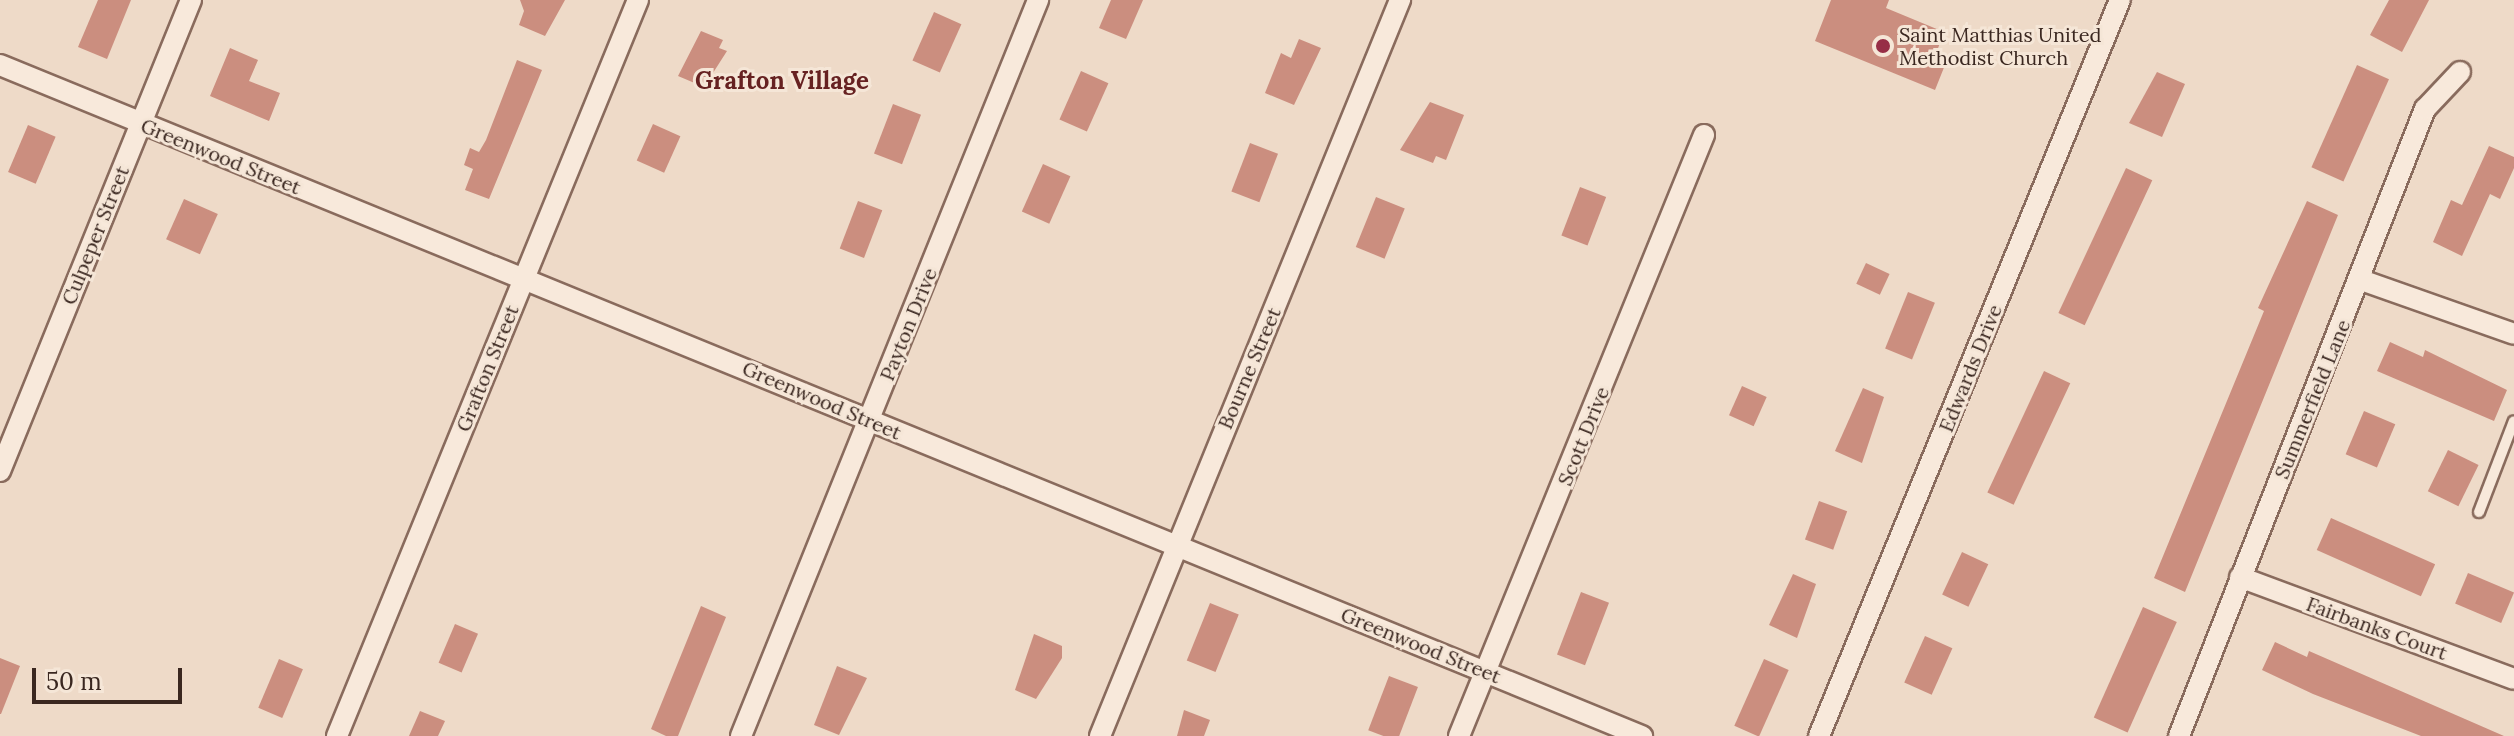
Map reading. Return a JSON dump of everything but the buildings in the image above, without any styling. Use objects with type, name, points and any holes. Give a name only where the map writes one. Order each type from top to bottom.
[{"type":"street","name":"Culpeper Street","points":[[0,471],[191,0]]},
{"type":"street","name":"Grafton Street","points":[[337,736],[638,0]]},
{"type":"street","name":"Payton Drive","points":[[741,736],[1038,0]]},
{"type":"street","name":"Bourne Street","points":[[1100,736],[1400,0]]},
{"type":"street","name":"Edwards Drive","points":[[1819,736],[2120,0]]},
{"type":"street","name":"Greenwood Street","points":[[0,65],[1642,736]]},
{"type":"street","name":"Summerfield Lane","points":[[2179,736],[2361,280],[2425,109],[2460,72]]},
{"type":"street","name":"Scott Drive","points":[[1459,736],[1704,135]]},
{"type":"street","points":[[2361,280],[2514,334]]},
{"type":"street","name":"Fairbanks Court","points":[[2240,577],[2514,679]]},
{"type":"lane","points":[[2479,512],[2514,421]]},
{"type":"place","name":"Saint Matthias United Methodist Church","points":[[1883,46]]},
{"type":"district","name":"Grafton Village","points":[[782,81]]}]
